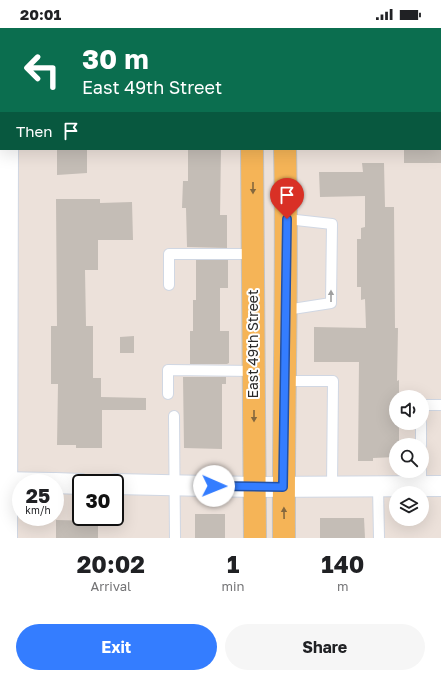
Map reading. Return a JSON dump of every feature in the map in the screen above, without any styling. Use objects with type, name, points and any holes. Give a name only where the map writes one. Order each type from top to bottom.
[{"type":"main road","name":"East 49th Street","points":[[252,150],[255,538]]},
{"type":"main road","points":[[284,538],[283,487],[287,219],[285,150]]},
{"type":"street","points":[[7,538],[4,482],[8,150]]},
{"type":"street","points":[[124,484],[332,487],[378,486],[421,478],[441,486]]},
{"type":"lane","points":[[286,310],[331,303],[332,224],[287,219]]},
{"type":"lane","points":[[169,285],[169,254],[253,254]]},
{"type":"lane","points":[[168,394],[168,370],[254,371]]},
{"type":"lane","points":[[284,381],[333,381],[332,487]]},
{"type":"lane","points":[[429,405],[441,405]]},
{"type":"lane","points":[[174,416],[175,538]]},
{"type":"lane","points":[[378,486],[379,538]]},
{"type":"building","points":[[57,150],[87,150],[87,173],[57,175]]},
{"type":"building","points":[[188,150],[221,150],[220,215],[227,215],[227,248],[187,247],[186,208],[182,208],[183,181],[188,181]]},
{"type":"building","points":[[404,150],[441,150],[441,163],[404,163]]},
{"type":"building","points":[[362,163],[384,163],[385,207],[394,207],[395,328],[398,328],[397,381],[399,380],[399,390],[389,390],[389,430],[399,430],[399,438],[389,438],[389,457],[373,458],[373,461],[358,461],[359,362],[314,362],[314,327],[366,328],[365,299],[361,300],[361,287],[357,287],[357,239],[361,239],[361,228],[365,227],[365,196],[320,197],[319,172],[363,172]]},
{"type":"building","points":[[56,199],[100,199],[100,203],[132,202],[133,240],[98,240],[98,270],[85,270],[86,326],[93,326],[93,378],[101,378],[101,397],[146,398],[146,410],[102,410],[102,448],[76,448],[76,445],[57,445],[58,384],[51,384],[51,326],[57,326]]},
{"type":"building","points":[[196,260],[228,260],[228,288],[220,288],[220,331],[229,331],[229,363],[227,364],[190,364],[190,331],[193,331],[193,300],[196,300]]},
{"type":"building","points":[[134,336],[134,353],[120,353],[120,337]]},
{"type":"building","points":[[183,377],[226,377],[226,384],[222,384],[222,449],[184,448]]},
{"type":"building","points":[[195,514],[225,514],[225,538],[195,538]]},
{"type":"building","points":[[320,518],[364,518],[365,538],[320,538]]},
{"type":"building","points":[[64,520],[72,520],[72,526],[98,526],[98,538],[56,538],[56,526],[64,526]]},
{"type":"route","points":[[214,486],[283,487],[287,219]]}]
